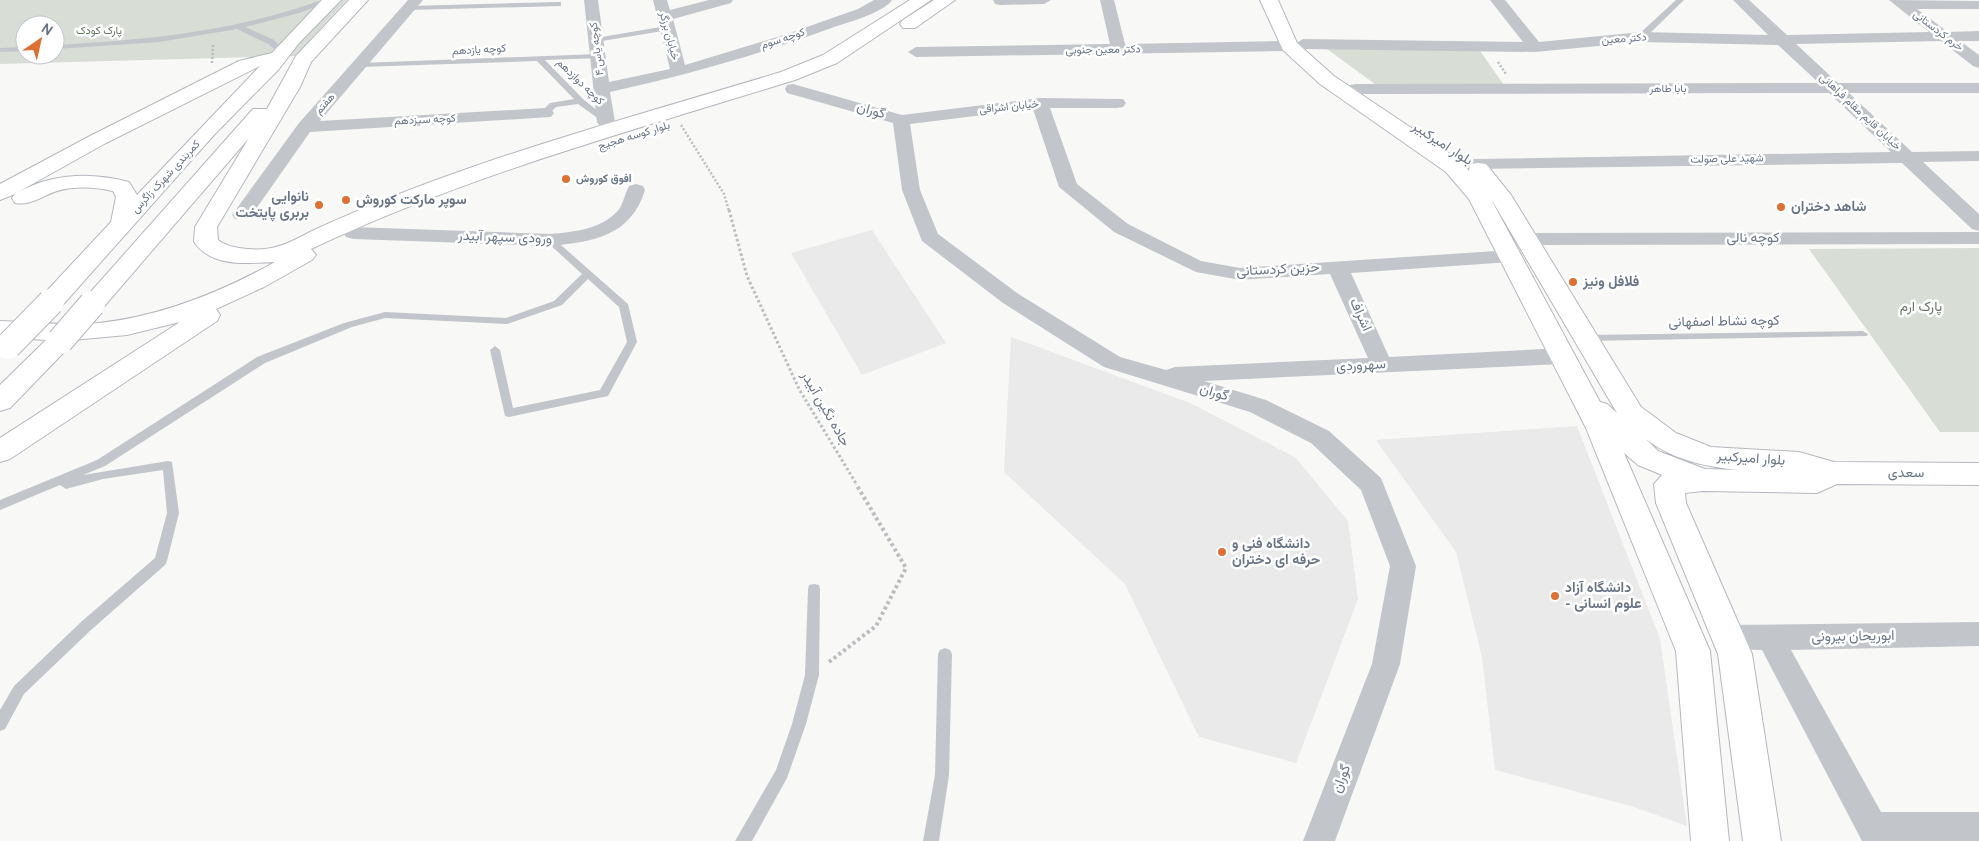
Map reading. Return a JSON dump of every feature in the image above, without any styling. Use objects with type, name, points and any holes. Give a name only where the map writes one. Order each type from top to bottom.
[{"type":"street","name":"کمربندی شهرک زاگرس","points":[[3,343],[51,302],[292,39],[331,0]]},
{"type":"street","points":[[0,400],[60,341],[243,134],[303,60],[360,0]]},
{"type":"street","name":"کوچه یاس ۴","points":[[591,0],[602,93],[609,126]]},
{"type":"street","name":"خیابان برزگر","points":[[660,0],[679,72]]},
{"type":"street","points":[[665,23],[726,0]]},
{"type":"street","name":"کوچه سوم","points":[[602,93],[679,72],[793,37],[863,12],[884,0]]},
{"type":"street","name":"بلوار کوسه هجیج","points":[[317,243],[354,233],[406,211],[680,122],[786,84],[830,59],[922,0]]},
{"type":"street","name":"بلوار کوسه هجیج","points":[[317,243],[363,216],[609,126],[831,73],[946,0]]},
{"type":"street","points":[[1000,1],[1044,0]]},
{"type":"street","points":[[1107,0],[1119,50]]},
{"type":"street","name":"بلوار امیرکبیر","points":[[1269,0],[1296,45],[1326,80],[1464,165]]},
{"type":"street","name":"بلوار امیرکبیر","points":[[1285,0],[1296,45],[1310,53],[1356,89],[1464,165],[1479,197],[1586,338],[1632,414],[1666,440],[1708,457],[1799,462],[1834,473]]},
{"type":"street","points":[[1496,0],[1535,47]]},
{"type":"street","name":"خیابان قایم مقام فراهانی","points":[[1740,0],[1979,225]]},
{"type":"street","points":[[1899,2],[1979,5]]},
{"type":"street","name":"خرم کردستانی","points":[[1899,2],[1979,63]]},
{"type":"street","name":"هفتم","points":[[242,215],[305,127],[413,4]]},
{"type":"street","name":"دکتر معین","points":[[1296,45],[1535,47],[1641,37],[1784,40],[1979,36]]},
{"type":"street","name":"دکتر معین جنوبی","points":[[916,52],[1119,50],[1296,45]]},
{"type":"street","points":[[0,193],[99,139],[246,65],[279,55]]},
{"type":"street","points":[[282,254],[248,256],[219,253],[206,242],[206,227],[290,87],[303,60]]},
{"type":"street","name":"گوران","points":[[786,84],[901,120],[911,190],[929,237],[1010,298],[1112,362],[1258,406],[1320,437],[1372,485],[1403,566],[1386,664],[1319,841]]},
{"type":"street","name":"بابا طاهر","points":[[1356,89],[1979,88]]},
{"type":"street","name":"خیابان اشراقی","points":[[901,120],[1040,103],[1117,103]]},
{"type":"street","name":"حزین کردستانی","points":[[1040,103],[1068,188],[1122,228],[1196,266],[1240,274],[1519,248]]},
{"type":"street","name":"کوچه سیزدهم","points":[[305,127],[545,113]]},
{"type":"street","name":"شهید علی صولت","points":[[1464,165],[1979,156]]},
{"type":"street","points":[[0,211],[33,192],[60,183],[107,182],[121,187],[126,197],[122,224]]},
{"type":"street","name":"ورودی سپهر آبیدر","points":[[354,233],[550,240],[576,238],[615,222],[629,209],[636,190]]},
{"type":"street","name":"کوچه نالی","points":[[1519,248],[1979,238]]},
{"type":"street","points":[[0,315],[65,318],[125,315],[184,300],[282,254],[317,243]]},
{"type":"street","points":[[0,452],[317,243]]},
{"type":"street","name":"بلوار امیرکبیر","points":[[1519,248],[1563,356],[1600,428],[1693,651],[1710,841]]},
{"type":"street","name":"اشراف","points":[[1337,266],[1382,364]]},
{"type":"street","points":[[3,343],[160,321],[194,310],[259,282]]},
{"type":"street","name":"سهروردی","points":[[1158,376],[1563,356]]},
{"type":"street","points":[[1587,402],[1648,458],[1702,480]]},
{"type":"street","name":"بلوار امیرکبیر","points":[[1762,841],[1735,654],[1671,503],[1669,484],[1702,480],[1817,482],[1834,473]]},
{"type":"street","name":"سعدی","points":[[1834,473],[1979,474]]},
{"type":"street","name":"ابوریحان بیرونی","points":[[1728,636],[1770,638],[1979,634]]},
{"type":"street","points":[[1770,638],[1875,835],[1979,828]]},
{"type":"lane","points":[[65,46],[173,37],[236,26],[309,8],[331,0]]},
{"type":"lane","points":[[1641,37],[1680,0]]},
{"type":"lane","points":[[413,4],[558,4]]},
{"type":"lane","points":[[596,40],[665,23]]},
{"type":"lane","points":[[236,26],[271,42],[279,55]]},
{"type":"lane","points":[[0,50],[15,49]]},
{"type":"lane","name":"کوچه یازدهم","points":[[360,65],[598,56]]},
{"type":"lane","name":"کوچه دوازدهم","points":[[538,57],[580,101],[609,126]]},
{"type":"lane","points":[[545,113],[553,104],[580,101]]},
{"type":"lane","points":[[495,350],[509,413],[604,393],[632,342],[624,306],[550,240]]},
{"type":"lane","points":[[0,505],[101,463],[261,360],[348,325],[385,315],[507,321],[558,303],[588,274]]},
{"type":"lane","name":"کوچه نشاط اصفهانی","points":[[1586,338],[1863,334]]},
{"type":"lane","points":[[0,724],[19,690],[86,626],[161,561],[173,513],[168,465],[104,475],[30,492]]},
{"type":"lane","points":[[743,841],[782,773],[799,724],[812,675],[814,589]]},
{"type":"lane","points":[[931,841],[942,775],[945,654]]},
{"type":"path","points":[[1490,46],[1516,89]]},
{"type":"path","name":"جاده نگین آبیدر","points":[[680,122],[724,194],[747,276],[799,389],[906,568],[876,626],[812,675]]},
{"type":"shaded area","points":[[872,230],[946,343],[862,375],[791,253]]},
{"type":"shaded area","name":"دانشگاه فنی و حرفه ای دختران","points":[[1011,337],[1190,403],[1295,457],[1348,521],[1358,599],[1296,763],[1199,737],[1125,584],[1004,472]]},
{"type":"shaded area","name":"دانشگاه آزاد - علوم انسانی","points":[[1577,426],[1660,639],[1687,826],[1631,806],[1495,770],[1482,657],[1456,552],[1376,440]]},
{"type":"green space","name":"پارک کودک","points":[[0,0],[347,0],[295,56],[65,62],[65,15],[15,15],[15,64],[0,64]]},
{"type":"green space","points":[[1323,46],[1478,48],[1508,91],[1383,90]]},
{"type":"green space","name":"پارک ارم","points":[[1979,248],[1979,432],[1940,432],[1809,249]]},
{"type":"place","name":"افوق کوروش","points":[[566,179]]},
{"type":"place","name":"سوپر مارکت کوروش","points":[[346,200]]},
{"type":"place","name":"نانوایی بربری پایتخت","points":[[319,205]]},
{"type":"place","name":"شاهد دختران","points":[[1781,207]]},
{"type":"place","name":"فلافل ونیز","points":[[1573,282]]},
{"type":"place","name":"دانشگاه فنی و حرفه ای دختران","points":[[1222,552]]},
{"type":"place","name":"دانشگاه آزاد - علوم انسانی","points":[[1555,596]]}]
